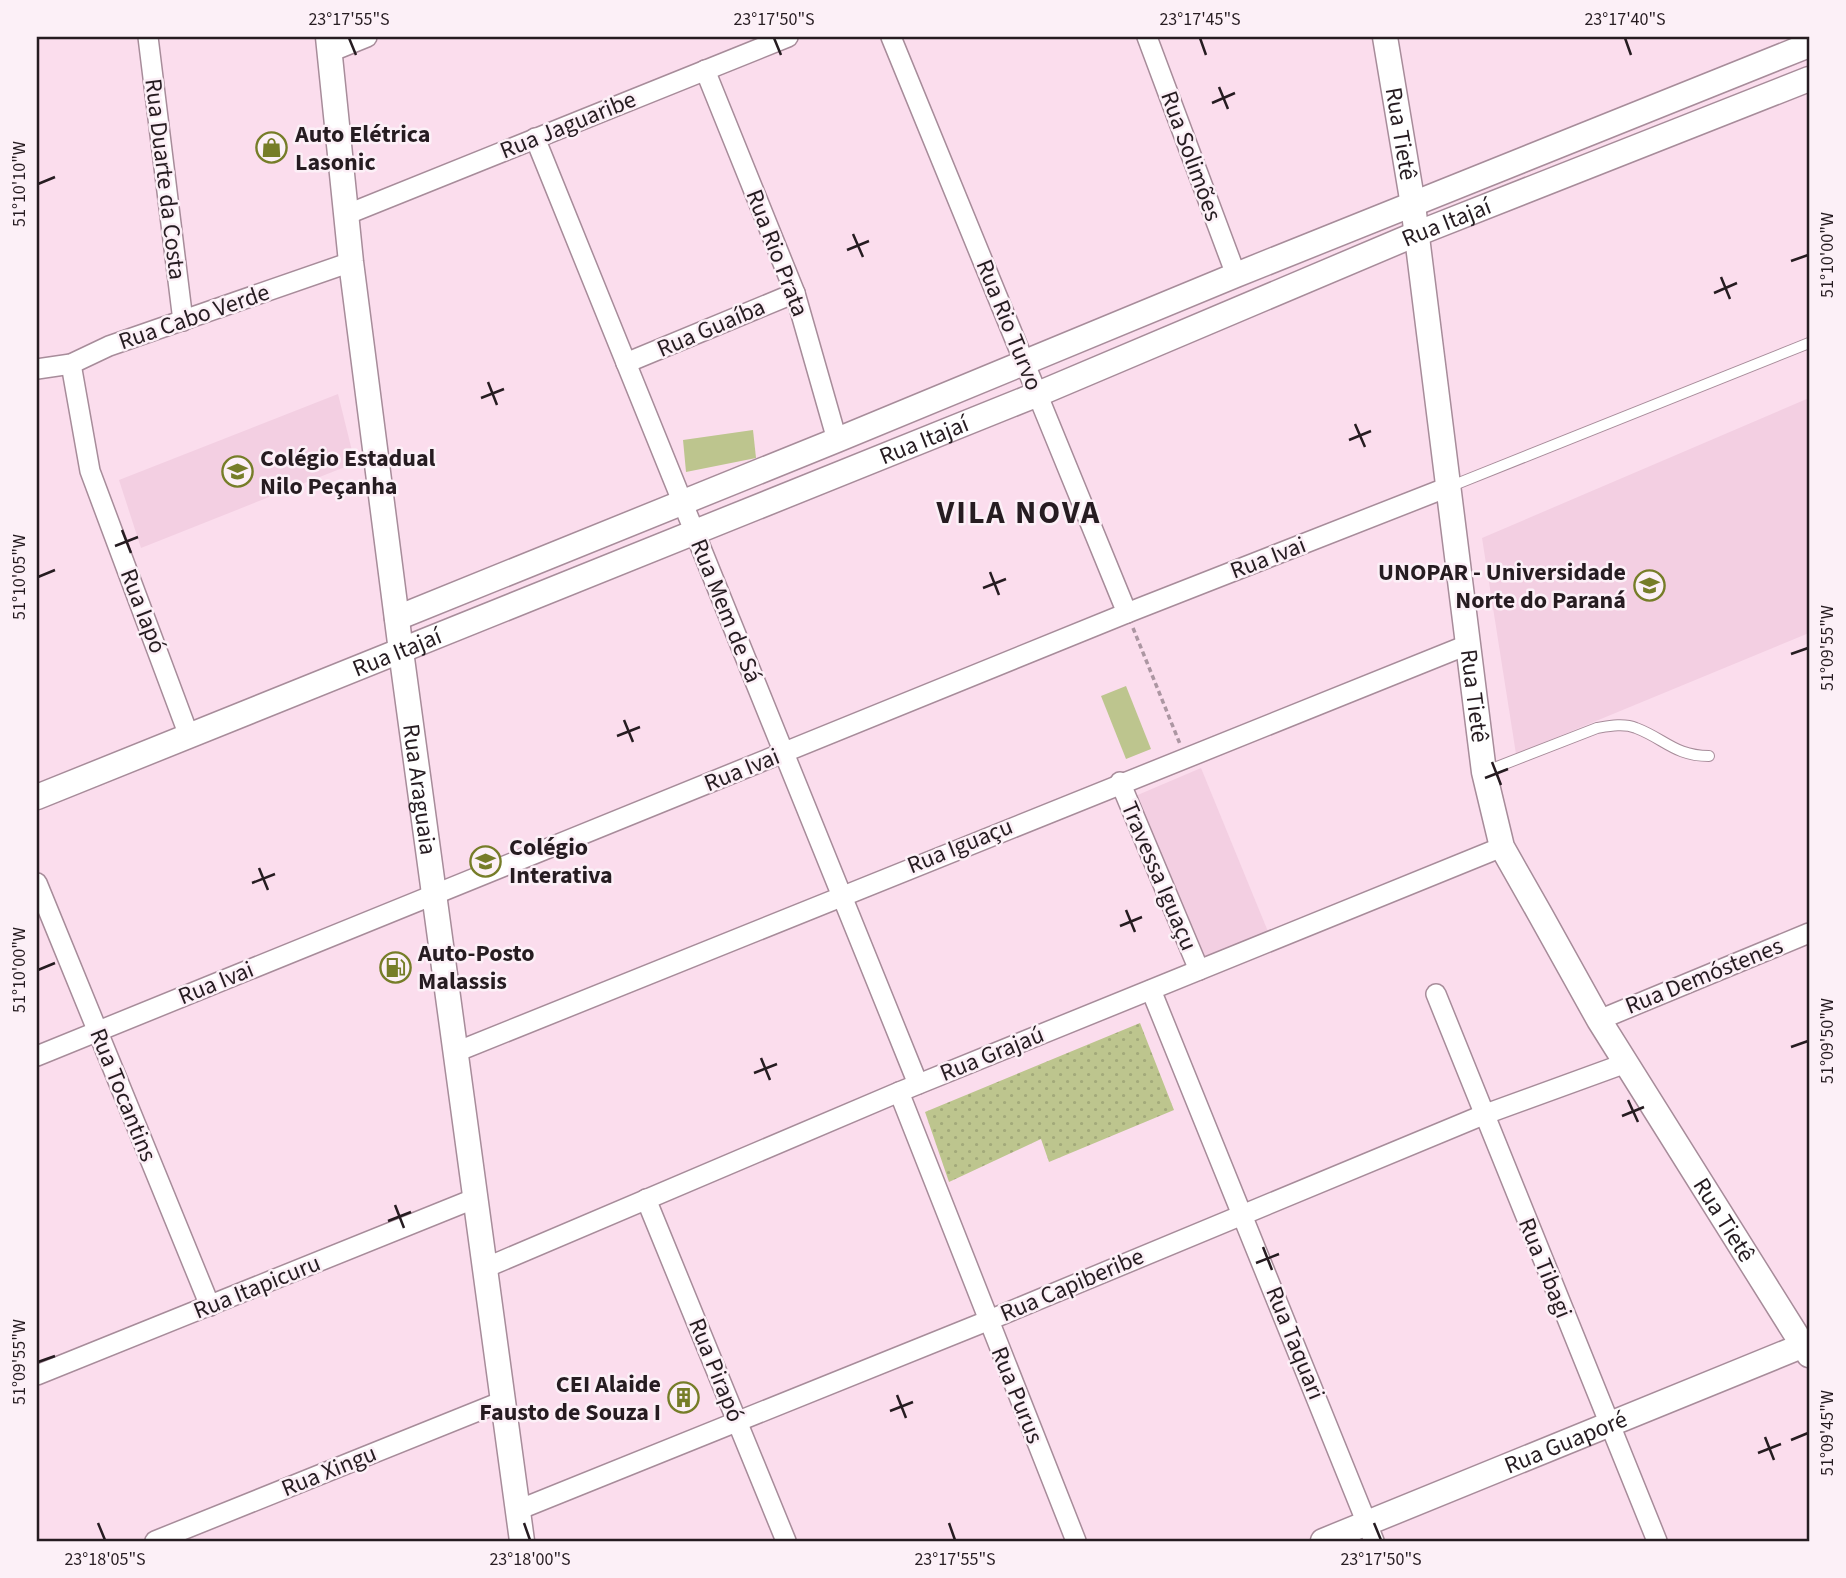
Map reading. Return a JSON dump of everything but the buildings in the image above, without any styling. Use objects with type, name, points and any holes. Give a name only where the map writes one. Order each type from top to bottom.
[{"type":"street","name":"Rua Duarte da Costa","points":[[148,37],[183,321]]},
{"type":"street","points":[[329,44],[367,37]]},
{"type":"street","name":"Rua Rio Turvo","points":[[891,37],[1126,613]]},
{"type":"street","name":"Rua Solimões","points":[[1147,37],[1236,275]]},
{"type":"street","name":"Rua Tietê","points":[[1385,37],[1413,205],[1484,772],[1502,847],[1626,1063],[1807,1348]]},
{"type":"street","name":"Rua Jaguaribe","points":[[348,214],[780,38]]},
{"type":"street","name":"Rua Araguaia","points":[[329,44],[351,262],[401,651],[522,1541]]},
{"type":"street","name":"Rua Itajaí","points":[[397,618],[1236,275],[1809,45]]},
{"type":"street","name":"Rua Rio Prata","points":[[705,70],[795,293],[837,440]]},
{"type":"street","name":"Rua Itajaí","points":[[37,797],[1038,394],[1416,234],[1809,79]]},
{"type":"street","name":"Rua Mem de Sá","points":[[535,138],[918,1084]]},
{"type":"street","name":"Rua Cabo Verde","points":[[37,369],[71,364],[109,346],[351,262]]},
{"type":"street","name":"Rua Guaíba","points":[[626,363],[795,293]]},
{"type":"street","name":"Rua Iapó","points":[[71,364],[90,471],[189,736]]},
{"type":"street","name":"Rua Ivai","points":[[37,1056],[1126,613],[1448,487]]},
{"type":"street","name":"Rua Iguaçu","points":[[456,1052],[841,894],[1466,645]]},
{"type":"street","name":"Travessa Iguaçu","points":[[1120,782],[1199,970]]},
{"type":"street","name":"Rua Grajaú","points":[[485,1268],[918,1084],[1502,847]]},
{"type":"street","name":"Rua Tocantins","points":[[37,883],[210,1306]]},
{"type":"street","name":"Rua Demóstenes","points":[[1600,1020],[1809,933]]},
{"type":"street","name":"Rua Taquari","points":[[1151,990],[1371,1532]]},
{"type":"street","name":"Rua Tibagi","points":[[1436,994],[1657,1541]]},
{"type":"street","name":"Rua Capiberibe","points":[[518,1510],[986,1321],[1483,1115],[1626,1063]]},
{"type":"street","name":"Rua Purus","points":[[899,1092],[986,1321],[1076,1541]]},
{"type":"street","name":"Rua Itapicuru","points":[[37,1375],[476,1198]]},
{"type":"street","name":"Rua Pirapó","points":[[646,1199],[786,1541]]},
{"type":"street","name":"Rua Guaporé","points":[[1323,1541],[1371,1532],[1609,1425],[1807,1348]]},
{"type":"street","name":"Rua Xingu","points":[[155,1541],[503,1401]]},
{"type":"lane","points":[[1448,487],[1809,343]]},
{"type":"lane","points":[[1484,772],[1597,728],[1616,725],[1635,728],[1675,751],[1692,756],[1709,756]]},
{"type":"path","points":[[1126,613],[1185,756]]},
{"type":"shaded area","name":"Colégio Estadual Nilo Peçanha","points":[[338,394],[355,463],[141,548],[119,480]]},
{"type":"shaded area","name":"UNOPAR - Universidade Norte do Paraná","points":[[1809,398],[1809,633],[1516,754],[1482,538]]},
{"type":"shaded area","points":[[1201,768],[1269,934],[1200,959],[1133,797]]},
{"type":"green space","points":[[753,430],[756,458],[686,472],[683,440]]},
{"type":"green space","points":[[1126,686],[1151,749],[1126,759],[1101,696]]},
{"type":"green space","points":[[1140,1023],[1174,1110],[1049,1162],[1041,1139],[949,1182],[925,1112]]},
{"type":"place","name":"Auto Elétrica Lasonic","points":[[272,148]]},
{"type":"place","name":"Colégio Estadual Nilo Peçanha","points":[[237,472]]},
{"type":"place","name":"UNOPAR - Universidade Norte do Paraná","points":[[1649,586]]},
{"type":"place","name":"Colégio Interativa","points":[[486,861]]},
{"type":"place","name":"Auto-Posto Malassis","points":[[395,967]]},
{"type":"place","name":"CEI Alaide Fausto de Souza I","points":[[684,1398]]},
{"type":"district","name":"VILA NOVA","points":[[1019,513]]}]
